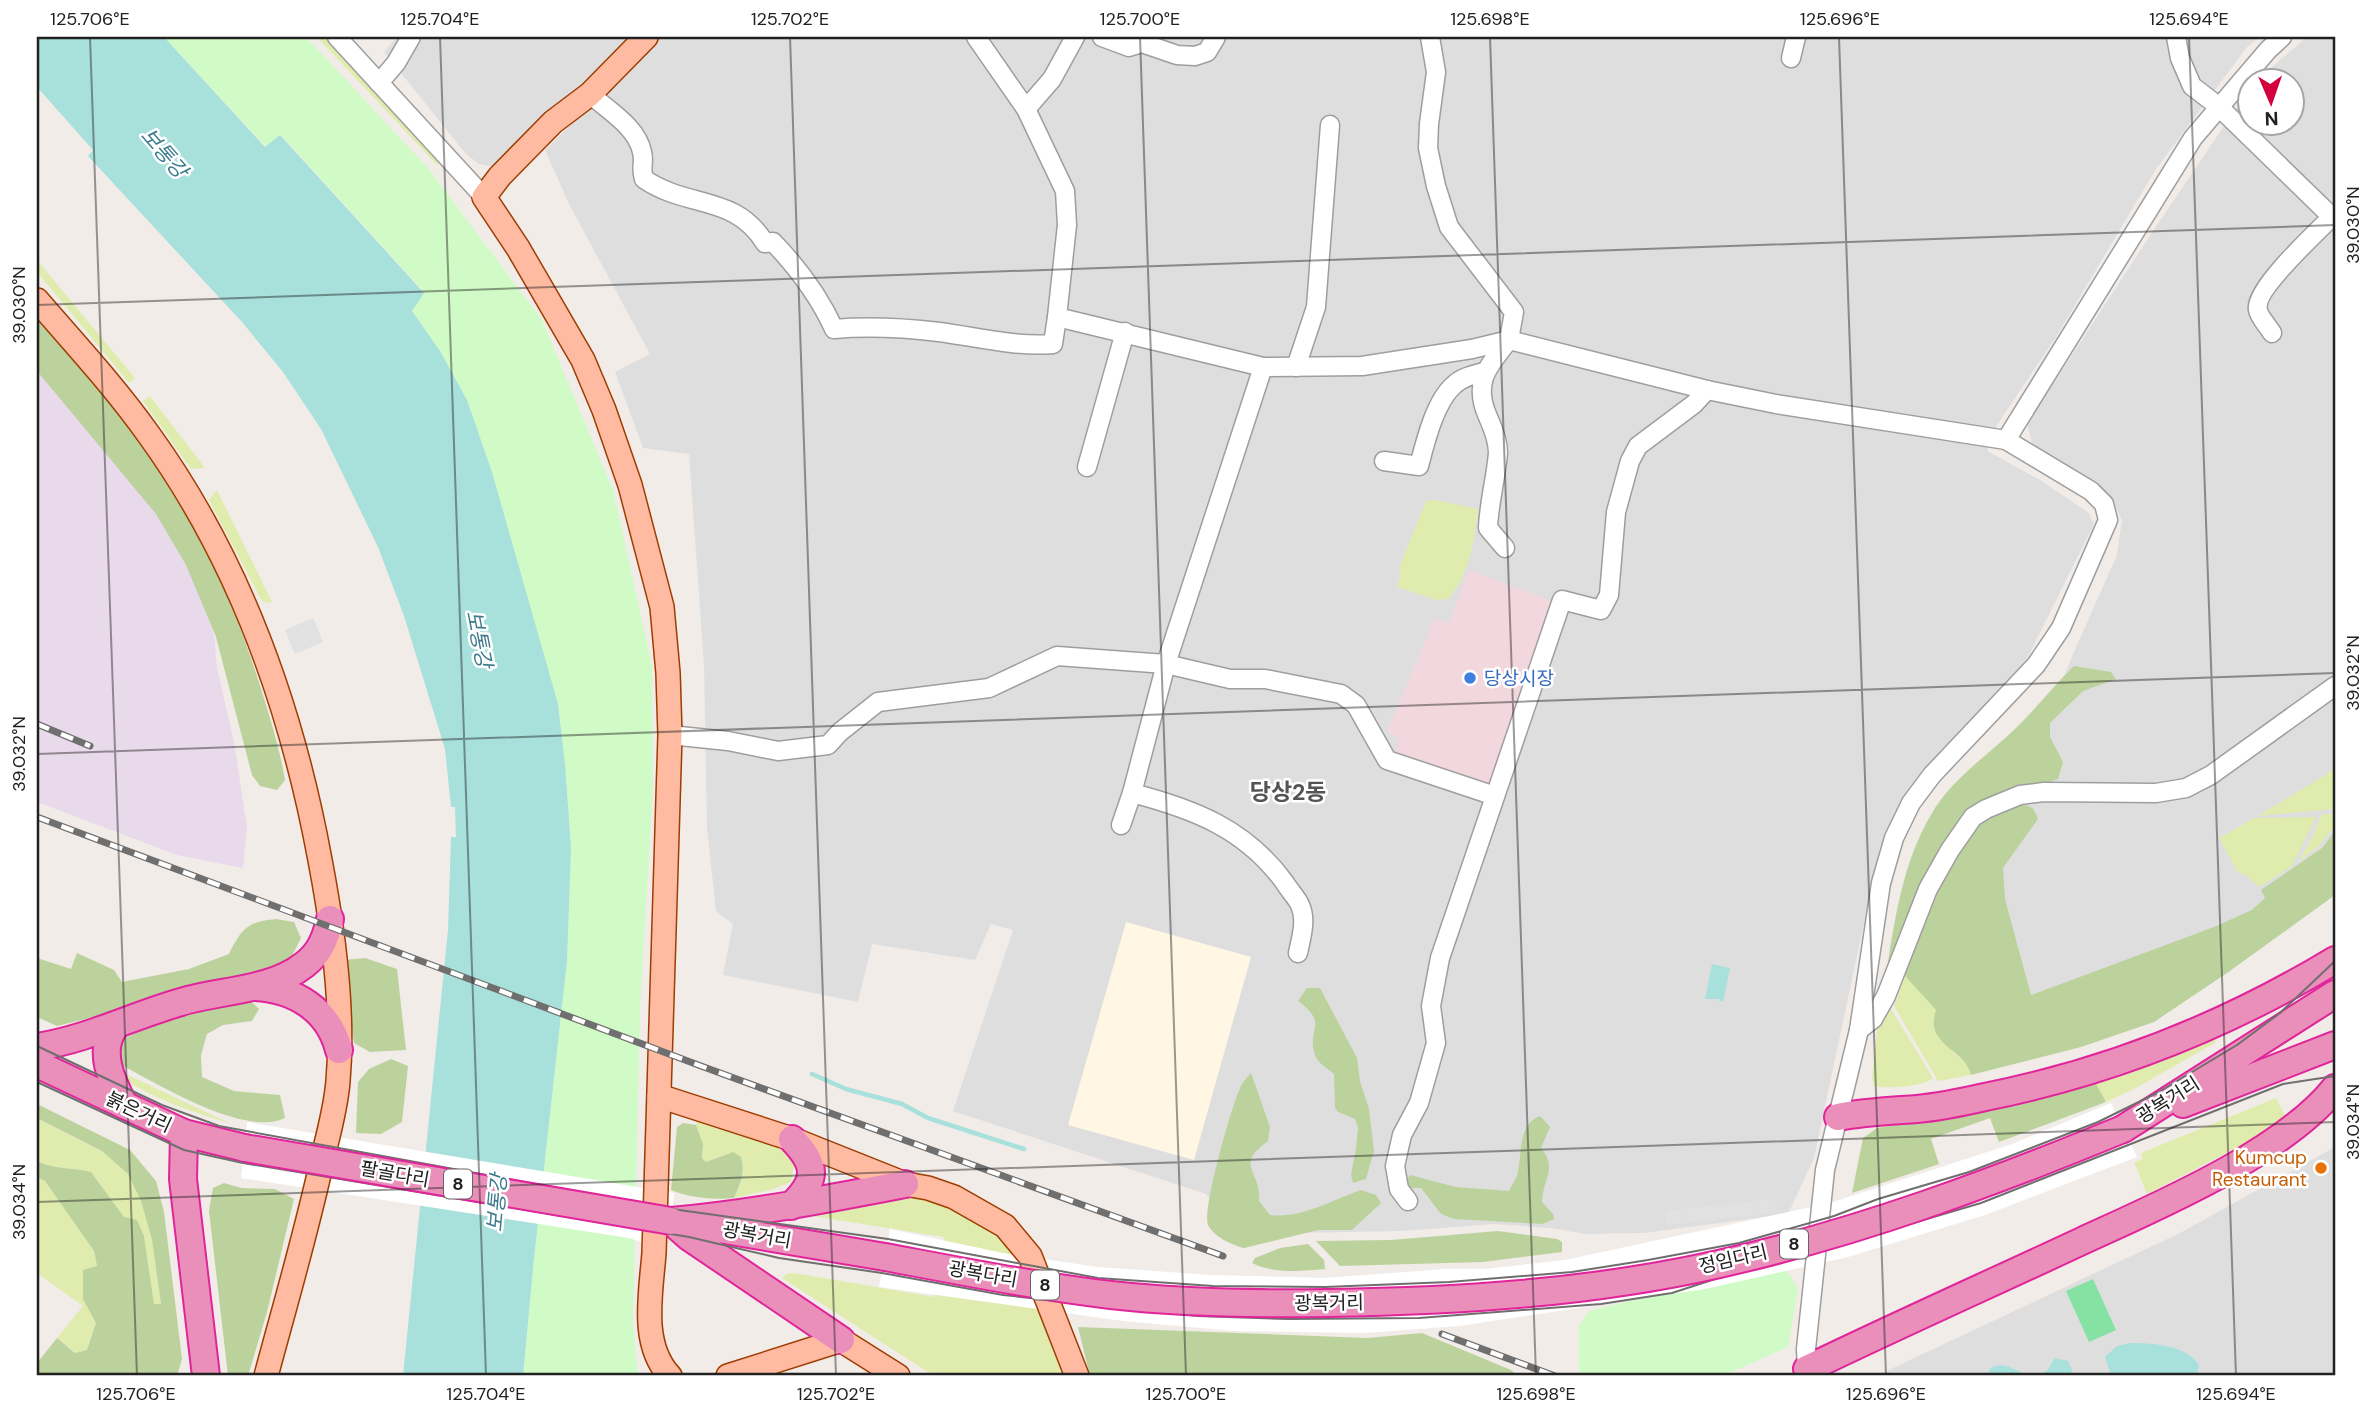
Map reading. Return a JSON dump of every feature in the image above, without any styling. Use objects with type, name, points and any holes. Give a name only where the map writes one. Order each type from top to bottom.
[{"type":"highway","points":[[37,1046],[82,1037],[182,1001],[249,987],[290,974],[317,953],[325,939],[330,919]]},
{"type":"highway","points":[[1838,1117],[1865,1112],[1919,1109],[1984,1097],[2048,1083],[2123,1061],[2244,1011],[2281,993],[2335,960]]},
{"type":"highway","points":[[249,987],[268,988],[303,999],[327,1022],[336,1036],[339,1050]]},
{"type":"highway","name":"광복거리","points":[[2123,1129],[2335,994]]},
{"type":"highway","points":[[115,1027],[108,1036],[108,1070],[124,1105]]},
{"type":"highway","name":"광복거리","points":[[2123,1129],[2335,1045]]},
{"type":"highway","name":"붉은거리","points":[[37,1064],[184,1133],[245,1148]]},
{"type":"highway","points":[[1803,1374],[2163,1203],[2242,1161],[2321,1105],[2335,1088]]},
{"type":"highway","name":"정임다리","points":[[1451,1299],[1634,1280],[1746,1257],[1830,1234],[1975,1188],[2123,1129]]},
{"type":"highway","points":[[184,1133],[183,1179],[206,1376]]},
{"type":"highway","points":[[791,1206],[803,1195],[811,1179],[807,1155],[792,1139]]},
{"type":"highway","name":"팔골다리","points":[[245,1148],[671,1220]]},
{"type":"highway","points":[[671,1220],[728,1216],[905,1184]]},
{"type":"highway","points":[[671,1220],[689,1237],[841,1340]]},
{"type":"highway","name":"광복거리","points":[[671,1220],[885,1258]]},
{"type":"highway","name":"광복다리","points":[[885,1258],[1112,1295],[1206,1301]]},
{"type":"highway","name":"광복거리","points":[[1206,1301],[1280,1303],[1451,1299]]},
{"type":"main road","points":[[646,37],[590,94],[553,122],[500,176],[484,197],[519,248],[577,349],[604,410],[630,485],[662,607],[670,735],[650,1311],[653,1346],[661,1367],[670,1376]]},
{"type":"main road","points":[[37,300],[149,434],[184,487],[226,564],[252,619],[285,708],[316,836],[330,919],[339,1050],[335,1101],[317,1184],[266,1376]]},
{"type":"main road","points":[[659,1096],[792,1139],[905,1184],[954,1197],[1005,1226],[1030,1256],[1077,1376]]},
{"type":"main road","points":[[728,1376],[841,1340],[898,1376]]},
{"type":"street","points":[[337,37],[484,197]]},
{"type":"street","points":[[379,83],[396,63],[411,37]]},
{"type":"street","points":[[590,94],[636,134],[643,155],[640,167],[645,179],[686,199],[715,205],[741,215],[755,227],[765,243],[773,242],[796,266],[823,304],[834,329],[858,327],[937,332],[1027,346],[1053,344],[1067,225],[1065,191],[1026,109],[976,37]]},
{"type":"street","points":[[1026,109],[1052,79],[1075,37]]},
{"type":"street","points":[[1102,37],[1129,47],[1142,43],[1177,55],[1195,56],[1207,52],[1216,37]]},
{"type":"street","points":[[1430,37],[1436,72],[1428,148],[1436,186],[1449,227],[1514,312],[1509,340],[1484,372],[1481,387],[1498,452],[1488,528],[1505,548]]},
{"type":"street","points":[[1791,58],[1796,37]]},
{"type":"street","points":[[2176,37],[2180,58],[2192,86],[2218,106],[2334,215],[2279,270],[2258,298],[2258,310],[2272,333]]},
{"type":"street","points":[[2006,440],[2193,138],[2267,50],[2282,37]]},
{"type":"street","points":[[1297,367],[1316,307],[1330,125]]},
{"type":"street","points":[[1057,317],[1263,367],[1362,366],[1472,349],[1509,340],[1707,390],[1865,419],[2006,440],[2091,491],[2104,504],[2108,520],[2061,628],[2010,695],[1955,748],[1932,775],[1911,803],[1894,838],[1881,883],[1858,1030],[1825,1170],[1803,1374]]},
{"type":"street","points":[[1087,467],[1125,332]]},
{"type":"street","points":[[1121,825],[1166,664],[1263,367]]},
{"type":"street","points":[[1384,461],[1419,466],[1428,435],[1452,386],[1463,378],[1484,372]]},
{"type":"street","points":[[1408,1201],[1395,1179],[1397,1153],[1405,1127],[1419,1103],[1436,1043],[1431,1006],[1440,958],[1562,600],[1601,610],[1609,595],[1616,512],[1630,461],[1638,446],[1694,404],[1707,390]]},
{"type":"street","points":[[670,735],[728,741],[778,751],[803,750],[828,745],[878,702],[989,688],[1056,656],[1166,664],[1230,678],[1265,679],[1341,694],[1356,705],[1387,760],[1495,796]]},
{"type":"street","points":[[1858,1030],[1873,1019],[1886,996],[1928,890],[1950,850],[1973,817],[2020,795],[2044,792],[2156,793],[2186,788],[2211,775],[2335,686]]},
{"type":"street","points":[[1132,793],[1171,803],[1221,824],[1247,841],[1276,872],[1301,906],[1303,926],[1298,953]]},
{"type":"shaded area","points":[[397,37],[637,37],[495,167],[479,164],[466,154],[384,52]]},
{"type":"shaded area","points":[[661,37],[2260,37],[2247,47],[2156,169],[2056,337],[1997,425],[1987,451],[2040,480],[2089,513],[2094,524],[2017,679],[1931,761],[1899,809],[1880,848],[1814,1158],[1788,1214],[1644,1233],[1586,1234],[1494,1224],[1403,1231],[1237,1234],[1206,1194],[953,1111],[1013,930],[991,924],[975,960],[872,944],[858,1002],[723,975],[733,924],[716,911],[707,828],[704,665],[689,454],[643,448],[615,372],[650,354],[569,204],[545,150]]},
{"type":"shaded area","points":[[2307,37],[2335,37],[2335,879],[2025,1011],[1994,903],[1993,834],[2033,754],[2117,555],[2122,520],[2109,494],[2032,443],[2027,424],[2236,108],[2236,136],[2306,136],[2306,66],[2273,66]]},
{"type":"shaded area","points":[[37,353],[158,511],[192,575],[214,634],[217,667],[235,747],[247,828],[243,868],[177,855],[37,802]]},
{"type":"shaded area","name":"당상시장","points":[[1469,570],[1556,603],[1492,791],[1394,758],[1400,738],[1387,732],[1435,618],[1449,623]]},
{"type":"shaded area","points":[[313,618],[323,642],[295,654],[285,630]]},
{"type":"shaded area","points":[[1126,922],[1251,957],[1194,1160],[1068,1125]]},
{"type":"shaded area","points":[[2335,1147],[2335,1376],[1876,1376],[2178,1234]]},
{"type":"shaded area","points":[[1775,1199],[1776,1213],[1666,1225],[1665,1211]]},
{"type":"green space","points":[[164,37],[306,37],[428,168],[542,320],[613,490],[652,666],[653,786],[640,1008],[633,1321],[637,1368],[642,1376],[523,1376],[567,961],[571,848],[558,704],[492,472],[467,400],[440,351],[412,311],[424,292],[281,135],[266,147]]},
{"type":"green space","points":[[317,37],[325,37],[441,161],[437,165]]},
{"type":"green space","points":[[37,260],[135,378],[129,383],[37,272]]},
{"type":"green space","points":[[37,316],[143,446],[201,541],[235,615],[254,666],[285,780],[277,790],[260,786],[252,775],[216,637],[186,565],[156,514],[37,371]]},
{"type":"green space","points":[[150,396],[205,468],[191,469],[143,401]]},
{"type":"green space","points":[[217,490],[272,602],[270,603],[262,601],[209,500]]},
{"type":"green space","points":[[1436,500],[1478,509],[1473,545],[1466,568],[1448,599],[1437,600],[1397,587],[1401,572],[1399,568],[1426,501]]},
{"type":"green space","points":[[2074,666],[2111,672],[2116,679],[2083,691],[2050,723],[2050,737],[2063,762],[2058,779],[1974,810],[1885,982],[1896,915],[1907,870],[1935,808],[1952,786],[2015,729]]},
{"type":"green space","points":[[2335,769],[2335,809],[2258,816]]},
{"type":"green space","points":[[2019,805],[2032,808],[2038,819],[2003,868],[2005,899],[2031,995],[2214,927],[2252,910],[2265,898],[2261,890],[2322,848],[2335,831],[2335,895],[2154,1022],[2081,1047],[1971,1075],[1964,1062],[1936,1033],[1936,1010],[1905,976],[1928,916],[1960,849],[1984,821]]},
{"type":"green space","points":[[2335,813],[2335,826],[2318,847],[2298,862],[2321,815]]},
{"type":"green space","points":[[2316,817],[2292,866],[2259,887],[2238,872],[2219,838],[2254,818]]},
{"type":"green space","points":[[276,919],[294,922],[301,938],[291,958],[267,975],[57,1026],[37,1017],[37,958],[71,969],[77,953],[114,970],[122,982],[189,969],[229,954],[246,928],[258,922]]},
{"type":"green space","points":[[365,958],[397,969],[406,1050],[370,1052],[354,1043],[344,960]]},
{"type":"green space","points":[[1905,976],[1936,1010],[1953,1053],[1965,1061],[1971,1075],[1938,1081],[1894,1006]]},
{"type":"green space","points":[[1307,988],[1320,988],[1357,1058],[1360,1081],[1369,1109],[1374,1151],[1366,1179],[1353,1183],[1351,1175],[1358,1128],[1355,1119],[1335,1108],[1334,1074],[1316,1058],[1313,1046],[1315,1021],[1308,1009],[1298,1001]]},
{"type":"green space","points":[[252,1002],[259,1009],[252,1021],[223,1025],[207,1034],[201,1055],[202,1077],[234,1091],[280,1095],[285,1118],[268,1122],[224,1114],[175,1094],[116,1062],[119,1041],[184,1016]]},
{"type":"green space","points":[[1891,1009],[1933,1078],[1928,1081],[1905,1086],[1874,1086],[1872,1078],[1877,1030]]},
{"type":"green space","points":[[2217,1035],[2215,1043],[2106,1102],[2095,1082]]},
{"type":"green space","points":[[391,1059],[408,1066],[402,1122],[381,1134],[356,1133],[358,1082],[369,1069]]},
{"type":"green space","points":[[113,1068],[229,1123],[150,1094],[122,1077]]},
{"type":"green space","points":[[1251,1073],[1270,1127],[1268,1141],[1252,1157],[1251,1163],[1259,1201],[1270,1215],[1282,1215],[1316,1208],[1361,1190],[1376,1195],[1381,1203],[1352,1230],[1318,1230],[1244,1248],[1219,1237],[1208,1225],[1209,1199],[1225,1134],[1241,1086]]},
{"type":"green space","points":[[2095,1082],[2106,1102],[1999,1142],[1990,1118],[1931,1139],[1939,1164],[1852,1193],[1863,1138],[1877,1128],[1989,1110]]},
{"type":"green space","points":[[2276,1098],[2288,1121],[2147,1194],[2134,1162],[2143,1159],[2141,1153]]},
{"type":"green space","points":[[37,1104],[130,1150],[156,1181],[164,1212],[182,1359],[177,1376],[37,1376],[37,1363],[57,1338],[75,1353],[87,1350],[96,1323],[83,1299],[83,1270],[97,1266],[94,1251],[45,1181],[37,1177],[37,1161],[50,1166],[91,1172],[124,1217],[137,1220],[144,1236],[154,1304],[161,1304],[152,1240],[141,1201],[128,1174],[102,1151],[37,1118]]},
{"type":"green space","points":[[1540,1116],[1550,1127],[1541,1148],[1549,1168],[1542,1202],[1554,1219],[1543,1224],[1454,1219],[1441,1214],[1421,1188],[1410,1188],[1405,1182],[1410,1175],[1456,1187],[1509,1191],[1517,1176],[1527,1126]]},
{"type":"green space","points":[[37,1118],[102,1151],[128,1174],[141,1201],[152,1240],[161,1305],[154,1304],[144,1236],[124,1217],[91,1172],[50,1166],[37,1161]]},
{"type":"green space","points":[[697,1118],[792,1149],[794,1165],[791,1182],[774,1189],[734,1198],[742,1181],[732,1152],[706,1162],[702,1158],[703,1144],[696,1125]]},
{"type":"green space","points":[[683,1123],[696,1125],[703,1144],[702,1158],[706,1162],[733,1152],[741,1157],[742,1178],[734,1198],[702,1198],[671,1190],[677,1127]]},
{"type":"green space","points":[[37,1177],[45,1181],[94,1251],[97,1266],[83,1299],[96,1323],[87,1350],[76,1353],[57,1338],[83,1306],[37,1273]]},
{"type":"green space","points":[[224,1183],[241,1188],[275,1189],[294,1199],[267,1312],[248,1376],[228,1376],[209,1211],[213,1188]]},
{"type":"green space","points":[[913,1194],[974,1212],[1016,1251],[1069,1376],[934,1376],[782,1278],[788,1273],[800,1274],[934,1297],[944,1237],[806,1215]]},
{"type":"green space","points":[[1498,1231],[1557,1239],[1562,1242],[1562,1252],[1483,1262],[1340,1266],[1316,1241],[1391,1240]]},
{"type":"green space","points":[[1308,1244],[1324,1260],[1325,1269],[1279,1270],[1252,1263],[1255,1258],[1280,1248]]},
{"type":"green space","points":[[1776,1265],[1790,1275],[1798,1289],[1788,1347],[1722,1376],[1589,1376],[1579,1372],[1579,1326],[1589,1311]]},
{"type":"green space","points":[[2093,1279],[2116,1330],[2089,1342],[2066,1291]]},
{"type":"green space","points":[[1078,1327],[1368,1338],[1422,1333],[1511,1370],[1519,1376],[1090,1376]]},
{"type":"water","name":"보통강","points":[[37,37],[164,37],[265,147],[280,135],[424,293],[412,311],[440,351],[467,400],[492,472],[558,704],[571,848],[567,961],[523,1376],[403,1376],[448,930],[451,837],[456,837],[455,807],[451,807],[445,749],[404,616],[378,547],[321,429],[283,372],[242,322],[88,156],[93,150],[37,87]]},
{"type":"water","points":[[1712,964],[1730,968],[1723,1002],[1719,999],[1705,999]]},
{"type":"water","points":[[2131,1343],[2159,1345],[2186,1353],[2199,1365],[2197,1376],[2111,1376],[2105,1357],[2117,1346]]},
{"type":"water","points":[[2055,1358],[2068,1361],[2072,1370],[2071,1376],[1987,1376],[1990,1369],[2004,1365],[2037,1375],[2047,1371]]},
{"type":"pier","points":[[2111,1103],[2137,1157],[1985,1215],[1848,1257],[1705,1289],[1459,1326],[1365,1333],[1234,1331],[1123,1321],[879,1287],[890,1229],[1003,1253],[1098,1267],[1211,1275],[1324,1278],[1445,1269],[1485,1269],[1565,1260],[1830,1203],[2012,1144]]},
{"type":"pier","points":[[247,1122],[674,1193],[671,1221],[662,1249],[629,1238],[241,1178]]},
{"type":"waterway","points":[[812,1074],[846,1089],[902,1104],[928,1118],[1024,1149]]},
{"type":"tram line","points":[[37,1046],[162,1105],[219,1126],[672,1209],[888,1239],[1098,1278],[1213,1286],[1325,1287],[1449,1282],[1572,1272],[1739,1243],[1834,1216],[1878,1199],[1969,1172],[2098,1122],[2157,1093],[2237,1045],[2280,1013],[2335,961]]},
{"type":"tram line","points":[[37,1082],[184,1150],[243,1163],[689,1237],[779,1258],[1003,1295],[1198,1316],[1288,1319],[1419,1318],[1601,1304],[1672,1293],[1752,1267],[1835,1246],[1981,1203],[2283,1084],[2335,1076]]},
{"type":"railway","points":[[37,724],[90,746]]},
{"type":"railway","points":[[37,817],[701,1066],[1223,1256]]},
{"type":"railway","points":[[1442,1334],[1555,1376]]},
{"type":"place","name":"당상시장","points":[[1470,678]]},
{"type":"place","name":"Kumcup Restaurant","points":[[2321,1168]]},
{"type":"district","name":"당상2동","points":[[1288,792]]}]
